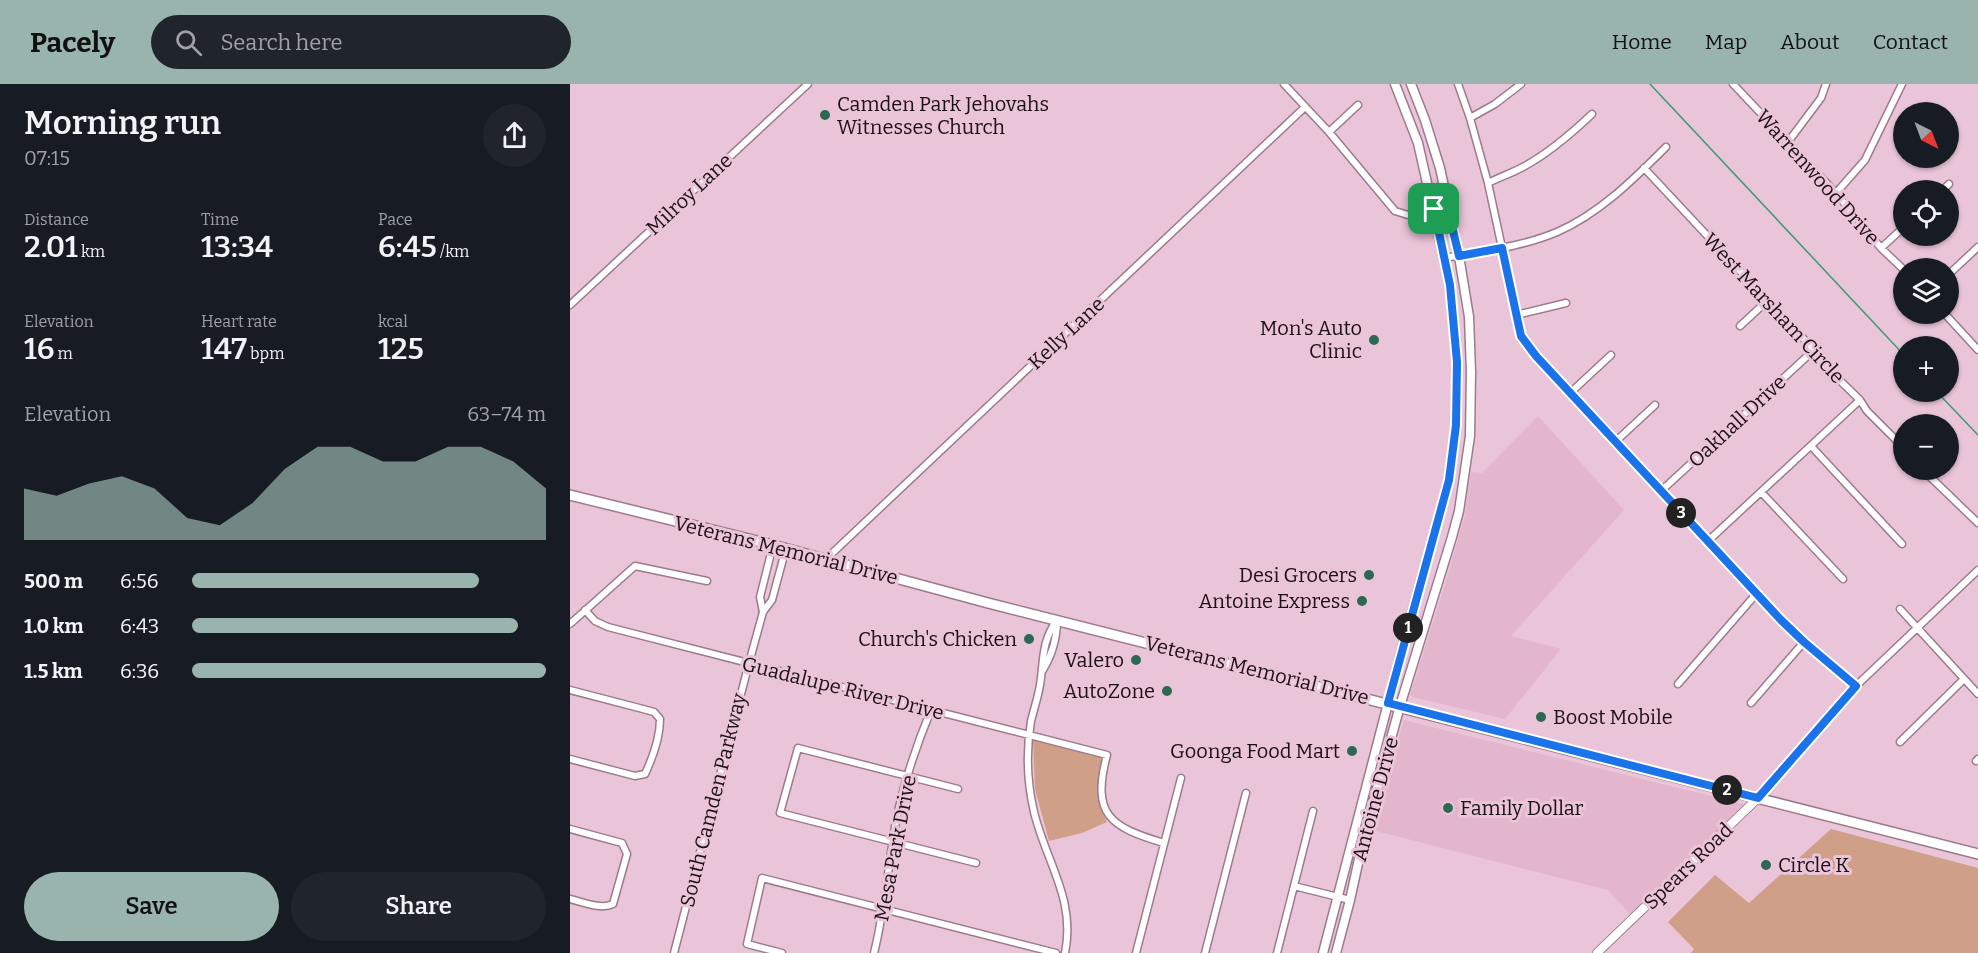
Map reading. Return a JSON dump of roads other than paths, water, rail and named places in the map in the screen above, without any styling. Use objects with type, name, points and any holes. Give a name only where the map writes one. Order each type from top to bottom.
[{"type":"main road","name":"Antoine Drive","points":[[1323,953],[1449,480],[1456,425],[1457,362],[1450,285],[1418,143],[1395,84]]},
{"type":"main road","name":"Antoine Drive","points":[[1336,953],[1368,822],[1400,706],[1459,511],[1467,460],[1471,406],[1470,335],[1466,294],[1433,145],[1411,84]]},
{"type":"main road","name":"Veterans Memorial Drive","points":[[570,495],[1978,854]]},
{"type":"main road","points":[[1357,820],[1368,822]]},
{"type":"street","name":"Milroy Lane","points":[[570,305],[808,84]]},
{"type":"street","points":[[1284,84],[1329,132],[1395,211],[1408,215],[1447,205]]},
{"type":"street","points":[[1458,84],[1488,183],[1523,341],[1804,642],[1856,686]]},
{"type":"street","points":[[1470,118],[1495,104],[1521,84]]},
{"type":"street","name":"Warrenwood Drive","points":[[1733,84],[1836,193],[1893,259]]},
{"type":"street","points":[[1788,142],[1821,98],[1826,84]]},
{"type":"street","points":[[1836,193],[1865,160],[1902,84]]},
{"type":"street","points":[[1329,132],[1358,105]]},
{"type":"street","name":"Kelly Lane","points":[[826,559],[1305,107]]},
{"type":"street","points":[[1488,183],[1541,157],[1592,114]]},
{"type":"street","points":[[1445,258],[1542,238],[1570,226],[1594,210],[1666,147]]},
{"type":"street","name":"West Marsham Circle","points":[[1644,168],[1893,437]]},
{"type":"street","points":[[1881,248],[1893,237]]},
{"type":"street","points":[[1959,264],[1978,247]]},
{"type":"street","points":[[1740,326],[1767,301]]},
{"type":"street","points":[[1516,315],[1566,303]]},
{"type":"street","points":[[1955,324],[1976,344]]},
{"type":"street","name":"Oakhall Drive","points":[[1661,491],[1814,350]]},
{"type":"street","points":[[1570,393],[1611,356]]},
{"type":"street","points":[[1708,541],[1860,400]]},
{"type":"street","points":[[1615,442],[1655,405]]},
{"type":"street","points":[[1811,446],[1902,544]]},
{"type":"street","points":[[1934,480],[1977,518]]},
{"type":"street","points":[[1761,492],[1844,579]]},
{"type":"street","name":"South Camden Parkway","points":[[763,612],[760,597],[773,545]]},
{"type":"street","name":"South Camden Parkway","points":[[674,953],[763,612],[772,600],[786,549]]},
{"type":"street","points":[[570,624],[635,566],[707,581]]},
{"type":"street","name":"Spears Road","points":[[1597,953],[1758,798],[1856,686],[1978,570]]},
{"type":"street","points":[[1678,684],[1757,593]]},
{"type":"street","points":[[1900,609],[1978,694]]},
{"type":"street","name":"Guadalupe River Drive","points":[[585,610],[602,626],[1107,755],[1101,782],[1101,794],[1104,805],[1112,818],[1129,832],[1164,843]]},
{"type":"street","points":[[1057,620],[1054,644],[1049,660],[1042,671],[1029,736],[1028,776],[1042,841],[1061,886],[1068,915],[1065,953]]},
{"type":"street","points":[[1751,704],[1804,642]]},
{"type":"street","points":[[1900,742],[1964,679]]},
{"type":"street","points":[[570,690],[654,712],[660,719],[652,759],[645,774],[635,776],[570,759]]},
{"type":"street","name":"Mesa Park Drive","points":[[874,953],[884,909],[893,842],[907,775],[931,710]]},
{"type":"street","points":[[958,789],[798,748],[780,813],[976,863]]},
{"type":"street","points":[[1136,953],[1181,778]]},
{"type":"street","points":[[1205,953],[1246,793]]},
{"type":"street","points":[[1277,953],[1313,811]]},
{"type":"street","points":[[570,829],[622,843],[627,854],[613,904],[608,906],[570,899]]},
{"type":"street","points":[[782,953],[747,944],[762,878],[1056,953]]},
{"type":"street","points":[[1294,886],[1350,900]]},
{"type":"waterway","points":[[1650,84],[1893,343]]},
{"type":"waterway","points":[[1947,402],[1978,435]]},
{"type":"place","name":"Camden Park Jehovahs Witnesses Church","points":[[825,115]]},
{"type":"place","name":"Mon's Auto Clinic","points":[[1374,340]]},
{"type":"place","name":"Desi Grocers","points":[[1369,575]]},
{"type":"place","name":"Antoine Express","points":[[1362,601]]},
{"type":"place","name":"Church's Chicken","points":[[1029,639]]},
{"type":"place","name":"Valero","points":[[1136,660]]},
{"type":"place","name":"AutoZone","points":[[1167,691]]},
{"type":"place","name":"Boost Mobile","points":[[1541,717]]},
{"type":"place","name":"Goonga Food Mart","points":[[1352,751]]},
{"type":"place","name":"Family Dollar","points":[[1448,808]]},
{"type":"place","name":"Circle K","points":[[1766,865]]}]
